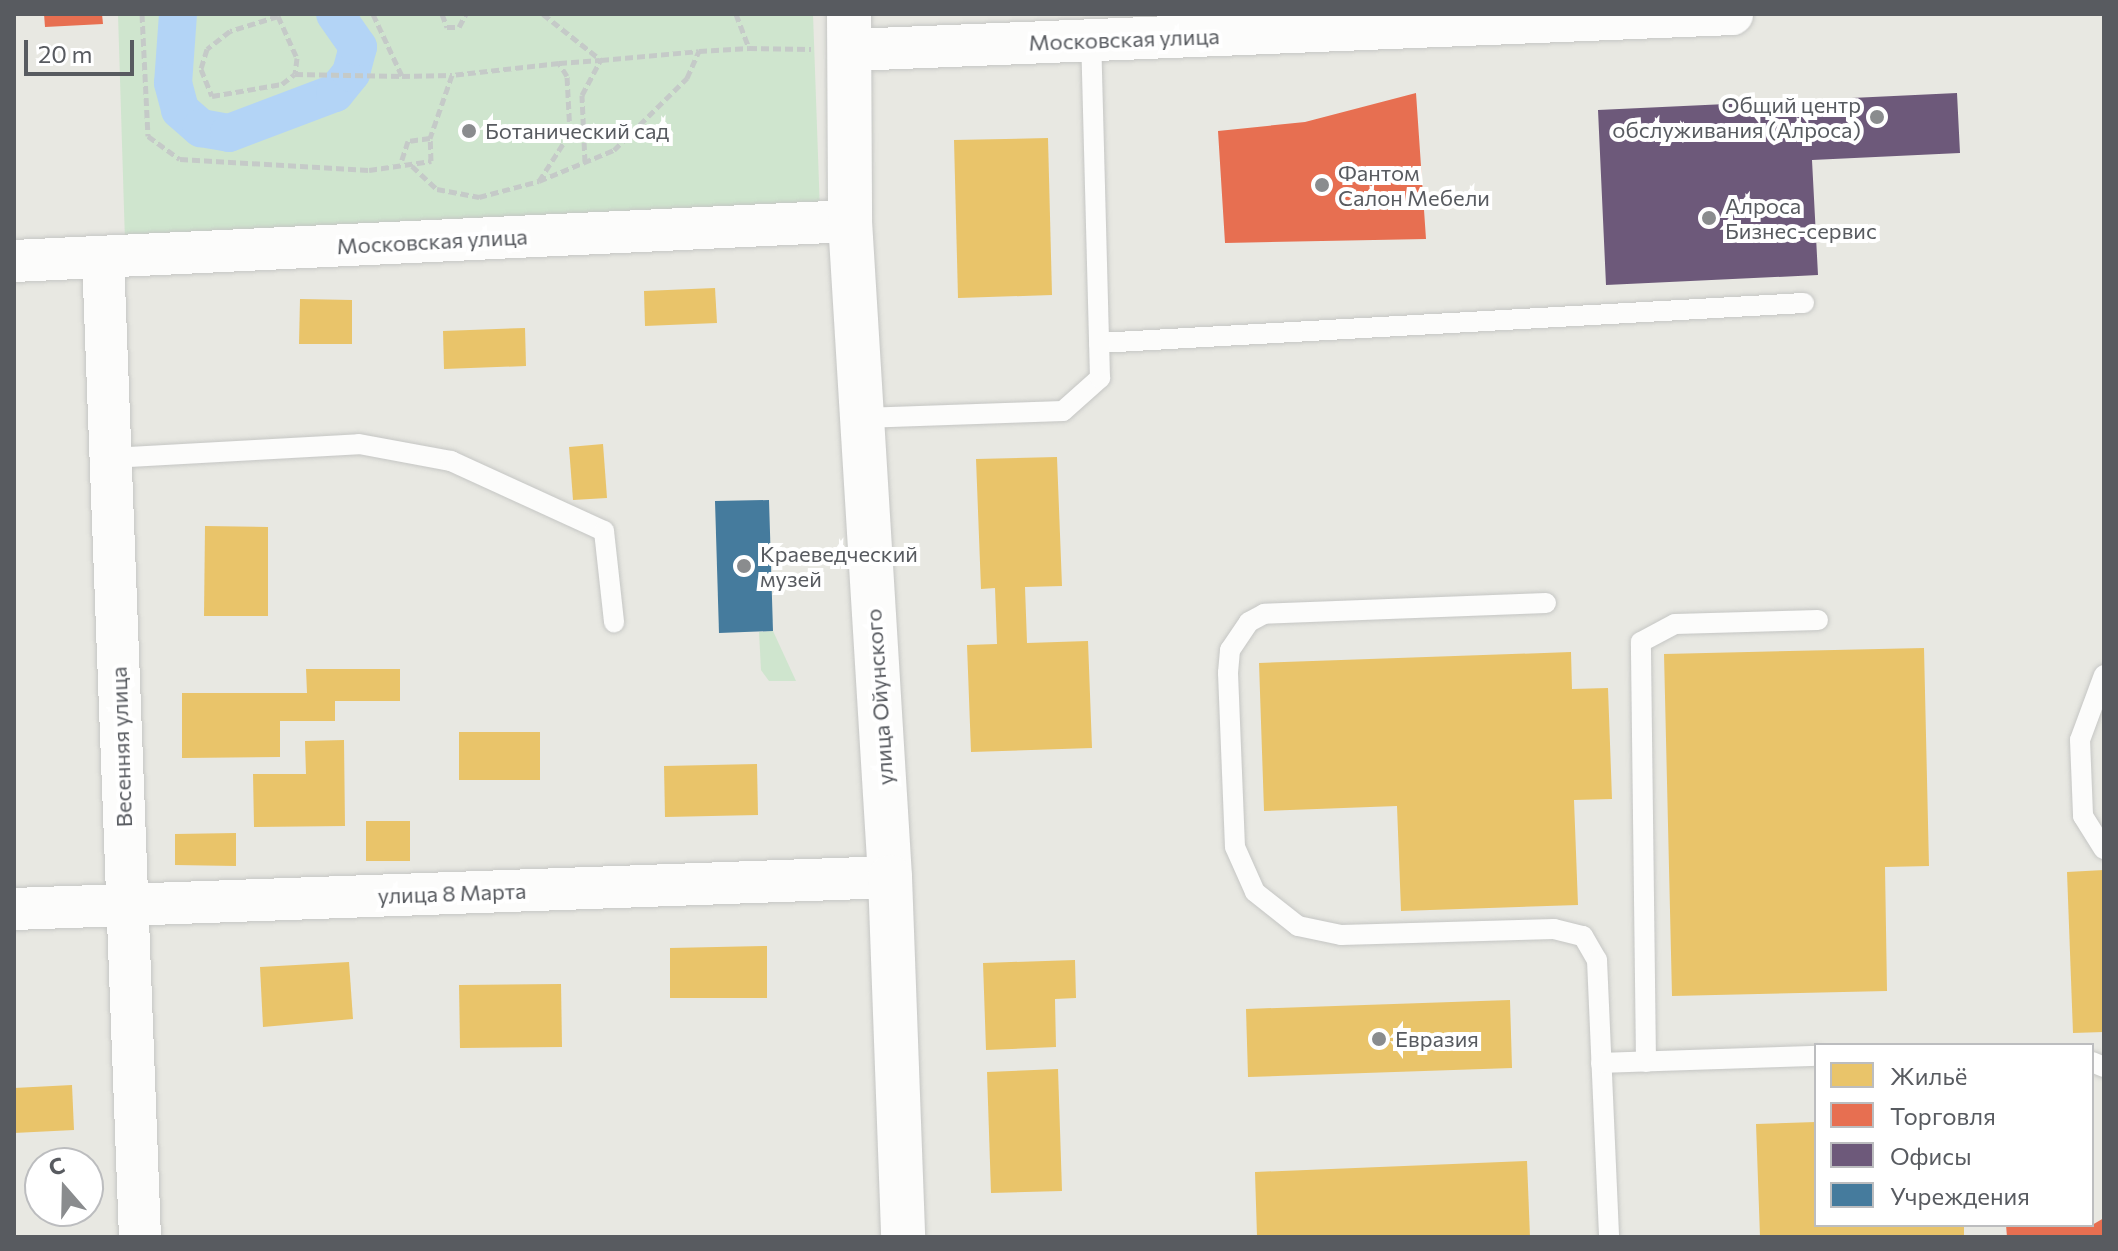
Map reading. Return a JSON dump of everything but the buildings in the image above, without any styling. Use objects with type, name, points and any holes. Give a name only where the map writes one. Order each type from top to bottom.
[{"type":"main road","name":"улица Ойунского","points":[[850,32],[850,221],[890,877],[903,1237]]},
{"type":"street","name":"Московская улица","points":[[850,32],[1091,40],[1590,17],[1732,14]]},
{"type":"street","name":"Московская улица","points":[[14,261],[850,221]]},
{"type":"street","name":"Весенняя улица","points":[[103,257],[140,1237]]},
{"type":"street","name":"улица 8 Марта","points":[[14,909],[890,877]]},
{"type":"lane","points":[[862,418],[1063,411],[1100,378],[1091,40]]},
{"type":"lane","points":[[1099,343],[1804,303]]},
{"type":"lane","points":[[111,458],[359,444],[451,461],[604,531],[614,622]]},
{"type":"lane","points":[[1546,603],[1264,614],[1249,622],[1230,650],[1228,673],[1235,847],[1255,892],[1298,926],[1341,935],[1554,929],[1583,936],[1597,960],[1609,1237]]},
{"type":"lane","points":[[1646,1062],[1641,642],[1675,624],[1818,620]]},
{"type":"lane","points":[[2104,675],[2080,740],[2083,816],[2104,849]]},
{"type":"lane","points":[[1601,1063],[1814,1056]]},
{"type":"path","points":[[142,14],[148,136],[180,159],[369,170],[402,160],[437,189],[479,197],[539,181],[614,150],[687,78],[699,51]]},
{"type":"path","points":[[373,14],[402,76]]},
{"type":"path","points":[[442,14],[447,27],[459,27],[466,14]]},
{"type":"path","points":[[543,14],[601,60]]},
{"type":"path","points":[[736,14],[749,48]]},
{"type":"path","points":[[295,74],[291,38],[278,15],[230,31],[207,49],[201,69],[212,96],[282,84],[295,74],[452,75],[749,48],[850,32]]},
{"type":"path","points":[[585,162],[582,95],[601,60]]},
{"type":"path","points":[[539,181],[570,133],[573,107],[559,63]]},
{"type":"path","points":[[412,166],[431,161],[430,138],[452,75]]},
{"type":"path","points":[[402,160],[408,141],[430,138]]},
{"type":"green space","name":"Ботанический сад","points":[[118,14],[813,14],[820,212],[125,242]]},
{"type":"green space","points":[[773,631],[796,681],[769,681],[761,670],[759,632]]},
{"type":"waterway","points":[[178,14],[173,83],[180,110],[201,128],[229,133],[335,93],[351,73],[358,47],[335,14]]},
{"type":"place","name":"Общий центр обслуживания (Алроса)","points":[[1877,117]]},
{"type":"place","name":"Ботанический сад","points":[[469,131]]},
{"type":"place","name":"Фантом Салон Мебели","points":[[1322,185]]},
{"type":"place","name":"Алроса Бизнес-сервис","points":[[1709,218]]},
{"type":"place","name":"Краеведческий музей","points":[[744,566]]},
{"type":"place","name":"Евразия","points":[[1379,1039]]}]
